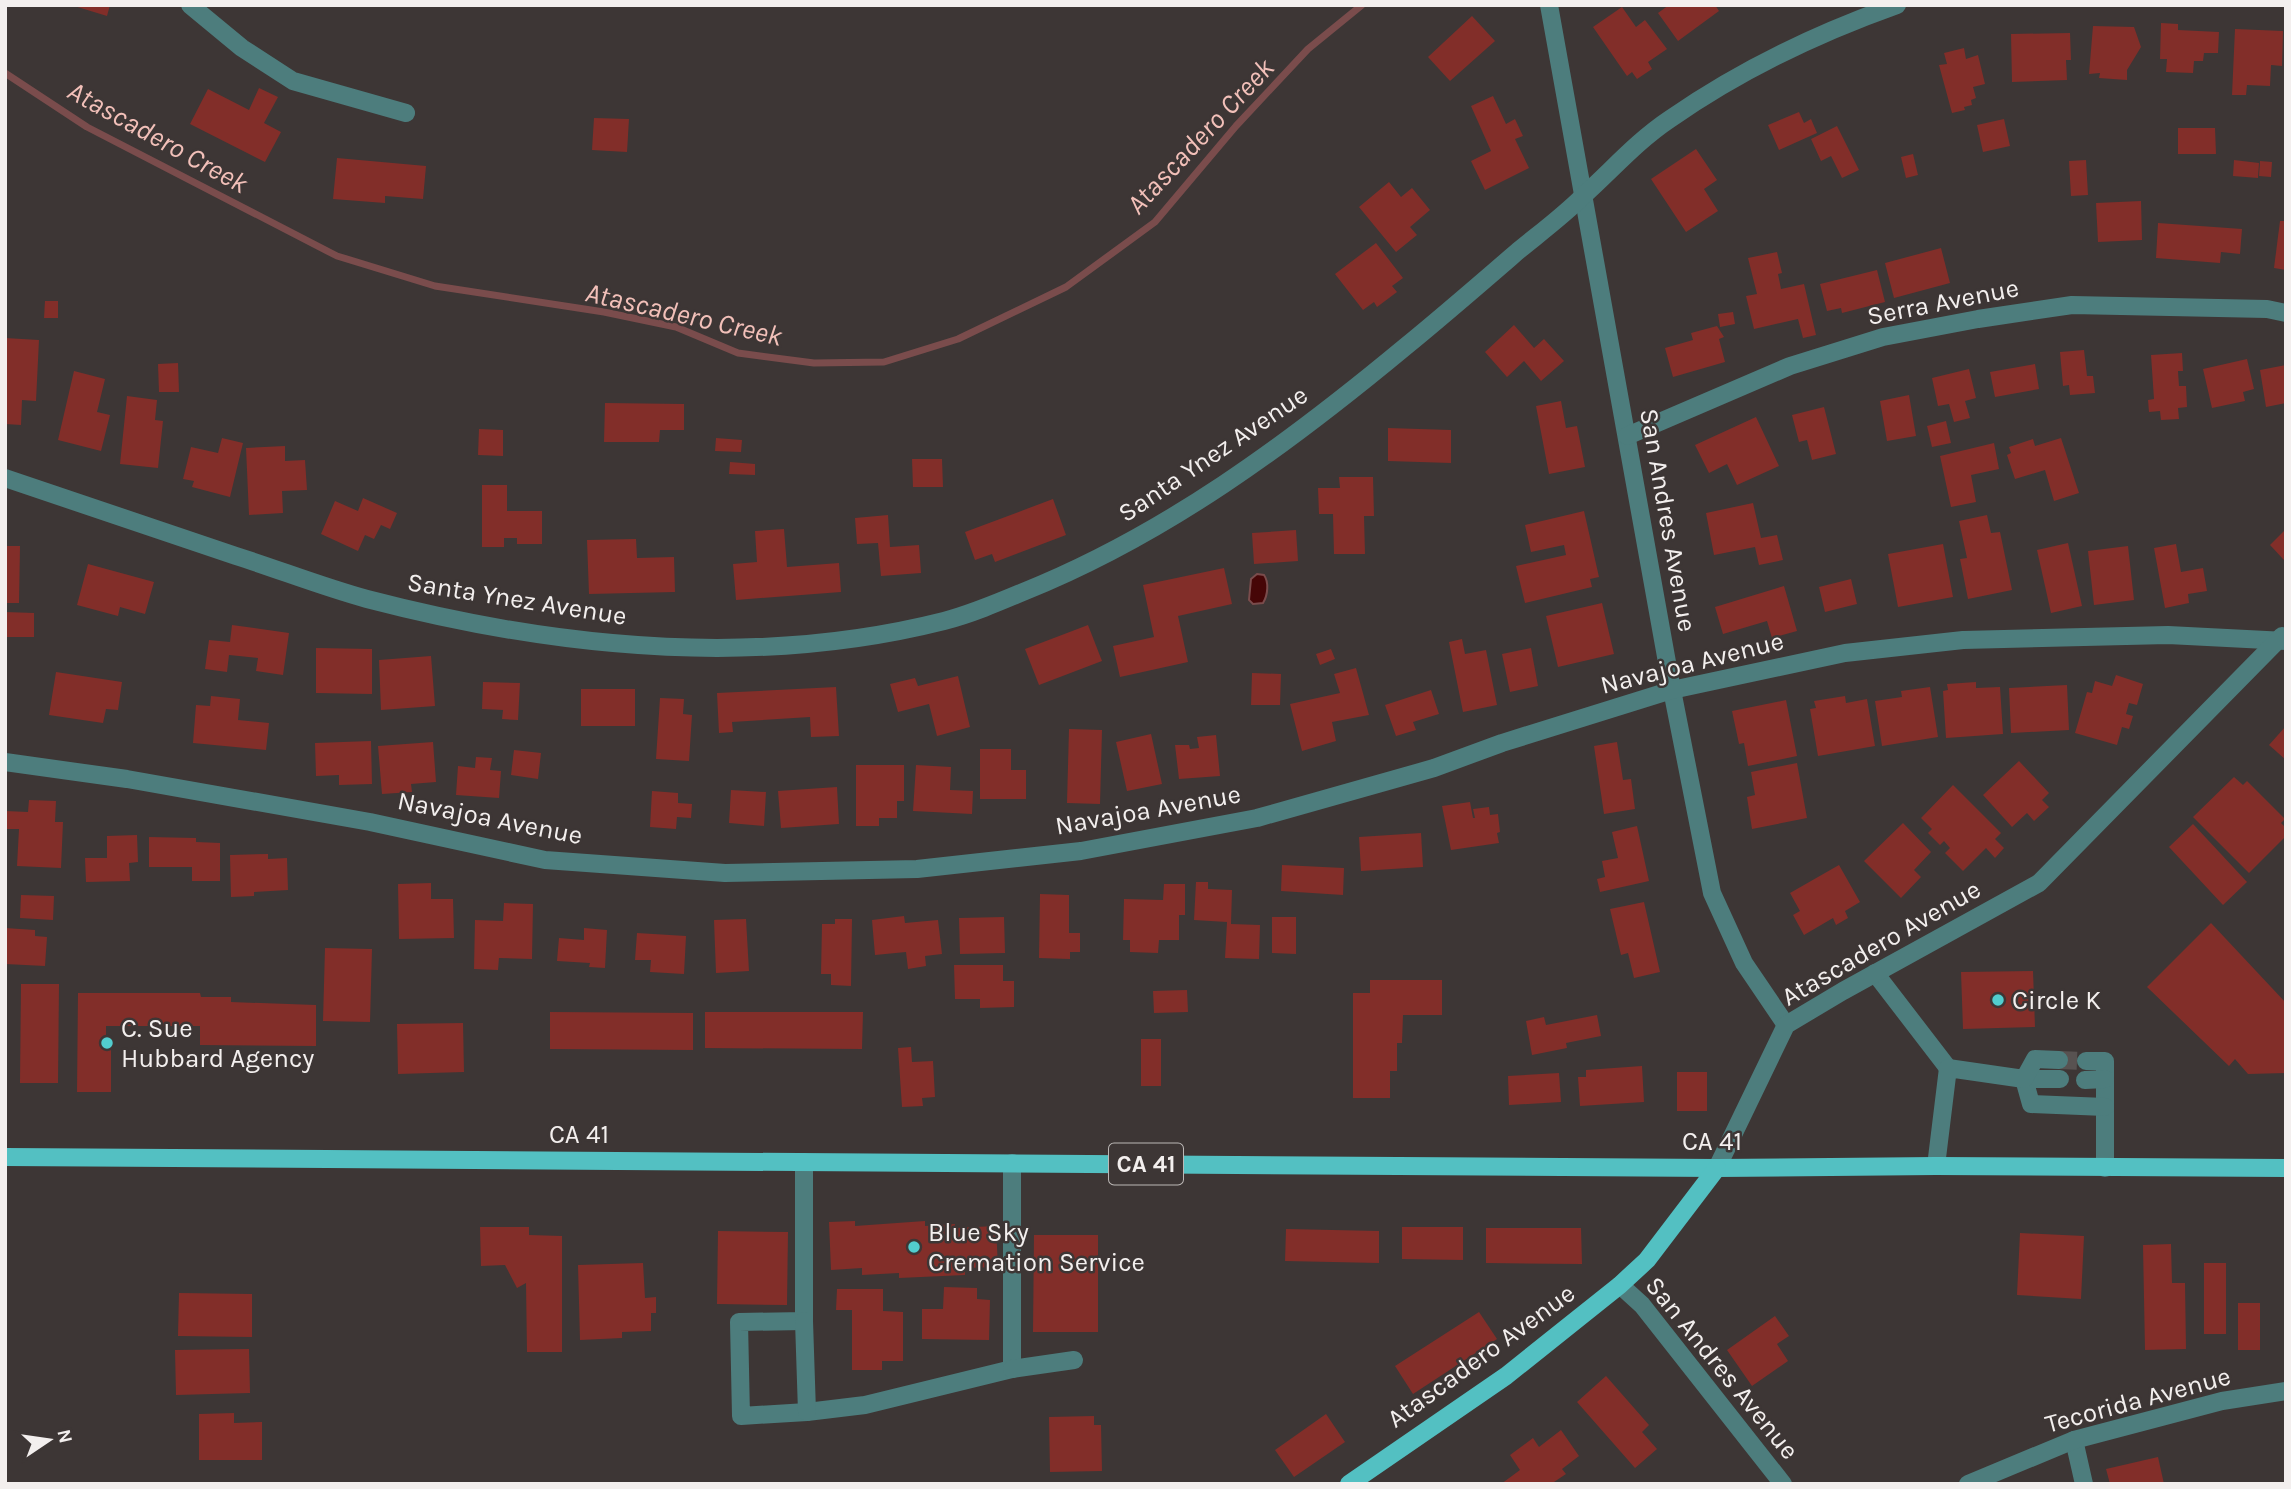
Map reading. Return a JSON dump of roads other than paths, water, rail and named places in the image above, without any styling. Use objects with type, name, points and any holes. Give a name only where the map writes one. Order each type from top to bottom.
[{"type":"main road","name":"CA 41","points":[[5,1157],[1717,1168],[2286,1168]]},
{"type":"main road","name":"Atascadero Avenue","points":[[1349,1484],[1506,1376],[1620,1285],[1647,1260],[1717,1168]]},
{"type":"street","points":[[190,5],[242,48],[293,81],[406,113]]},
{"type":"street","name":"San Andres Avenue","points":[[1549,5],[1672,690],[1712,893],[1744,963],[1786,1025]]},
{"type":"street","name":"Santa Ynez Avenue","points":[[5,478],[342,592],[476,624],[588,642],[700,648],[813,645],[948,620],[1042,585],[1126,544],[1190,508],[1299,432],[1402,349],[1583,197],[1625,154],[1670,118],[1792,49],[1851,21],[1897,5]]},
{"type":"street","name":"Serra Avenue","points":[[1627,436],[1790,366],[1883,337],[2072,305],[2253,309],[2286,313]]},
{"type":"street","name":"Navajoa Avenue","points":[[5,762],[127,779],[370,822],[545,860],[725,873],[918,869],[1081,851],[1256,818],[1434,768],[1502,743],[1672,690],[1846,653],[1963,640],[2168,635],[2283,638]]},
{"type":"street","name":"Atascadero Avenue","points":[[1717,1168],[1786,1025],[2039,883],[2283,638]]},
{"type":"street","points":[[1875,973],[1948,1068],[2024,1079],[2060,1079]]},
{"type":"street","points":[[2059,1060],[2035,1059],[2024,1079],[2031,1104],[2105,1107]]},
{"type":"street","points":[[2086,1061],[2105,1061],[2105,1168]]},
{"type":"street","points":[[1936,1166],[1948,1068]]},
{"type":"street","points":[[2085,1080],[2105,1079]]},
{"type":"street","points":[[804,1162],[807,1412]]},
{"type":"street","points":[[1012,1163],[1012,1369]]},
{"type":"street","name":"San Andres Avenue","points":[[1620,1285],[1642,1305],[1783,1484]]},
{"type":"street","points":[[804,1321],[739,1322],[741,1416],[865,1405],[1012,1369],[1074,1360]]},
{"type":"street","name":"Tecorida Avenue","points":[[1968,1484],[2074,1440],[2222,1401],[2286,1391]]},
{"type":"street","points":[[2074,1440],[2084,1484]]},
{"type":"waterway","name":"Atascadero Creek","points":[[5,73],[87,127],[337,256],[435,286],[604,312],[676,327],[738,353],[814,363],[884,362],[958,339],[1066,287],[1155,222],[1236,126],[1308,49],[1362,5]]},
{"type":"tunnel","points":[[2059,1060],[2086,1061]]},
{"type":"place","name":"Circle K","points":[[1998,1000]]},
{"type":"place","name":"C. Sue Hubbard Agency","points":[[107,1043]]},
{"type":"place","name":"Blue Sky Cremation Service","points":[[914,1247]]}]
